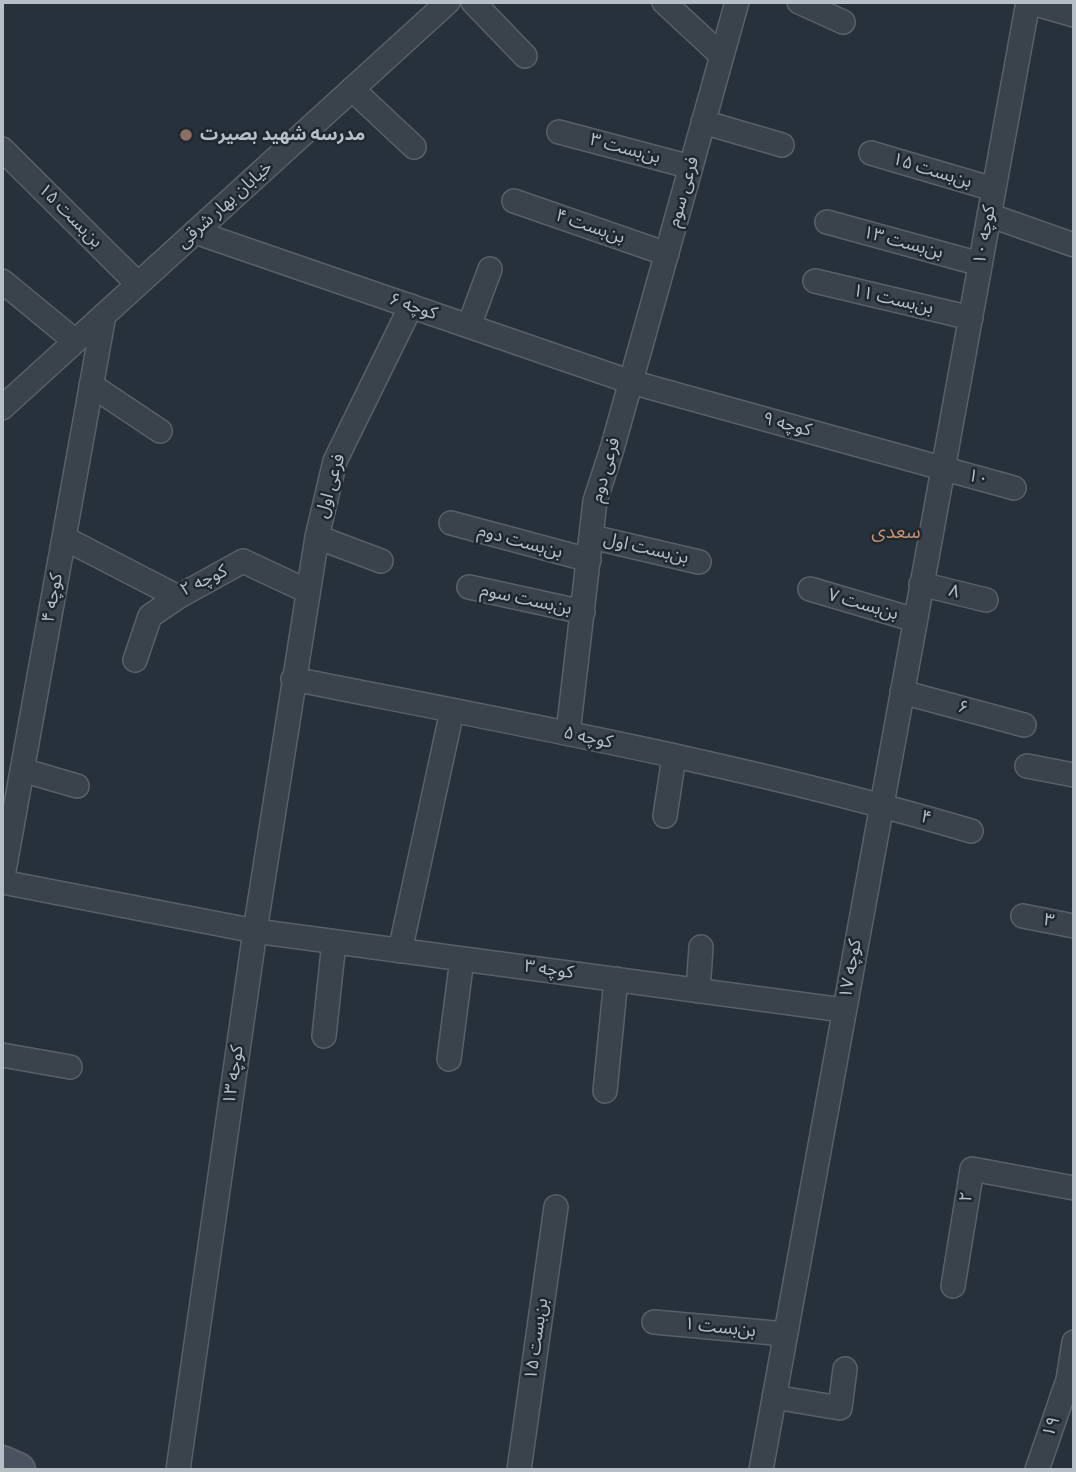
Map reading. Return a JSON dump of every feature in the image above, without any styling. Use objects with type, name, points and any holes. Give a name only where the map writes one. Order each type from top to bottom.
[{"type":"main road","points":[[2,1463],[18,1470]]},
{"type":"street","name":"خیابان بهار شرقی","points":[[2,408],[448,2]]},
{"type":"street","points":[[473,2],[525,56]]},
{"type":"street","points":[[664,2],[722,56]]},
{"type":"street","name":"فرعی سوم","points":[[631,382],[737,2]]},
{"type":"street","points":[[799,2],[843,22]]},
{"type":"street","points":[[1028,2],[1074,15]]},
{"type":"street","name":"کوچه ۱۰","points":[[943,468],[1028,2]]},
{"type":"street","points":[[352,89],[414,147]]},
{"type":"street","points":[[704,122],[782,145]]},
{"type":"street","name":"بن‌بست ۳","points":[[559,132],[691,167]]},
{"type":"street","name":"بن‌بست ۱۵","points":[[2,149],[138,284]]},
{"type":"street","name":"بن‌بست ۱۵","points":[[871,153],[993,189]]},
{"type":"street","name":"بن‌بست ۴","points":[[514,201],[667,254]]},
{"type":"street","points":[[989,215],[1074,245]]},
{"type":"street","name":"بن‌بست ۱۳","points":[[827,222],[980,264]]},
{"type":"street","name":"کوچه ۶","points":[[195,232],[631,382]]},
{"type":"street","points":[[469,326],[490,269]]},
{"type":"street","points":[[2,281],[75,341]]},
{"type":"street","name":"بن‌بست ۱۱","points":[[815,281],[971,318]]},
{"type":"street","name":"فرعی اول","points":[[293,680],[317,537],[335,461],[411,306]]},
{"type":"street","name":"کوچه ۴","points":[[2,882],[104,315]]},
{"type":"street","name":"کوچه ۹","points":[[631,382],[943,468]]},
{"type":"street","name":"فرعی دوم","points":[[590,548],[595,501],[631,382]]},
{"type":"street","points":[[91,385],[160,431]]},
{"type":"street","name":"۱۰","points":[[943,468],[1014,488]]},
{"type":"street","name":"کوچه ۱۷","points":[[761,1470],[943,468]]},
{"type":"street","name":"بن‌بست دوم","points":[[451,523],[590,548]]},
{"type":"street","points":[[317,537],[381,561]]},
{"type":"street","name":"کوچه ۲","points":[[64,538],[178,597],[243,561],[307,592]]},
{"type":"street","points":[[568,733],[590,548]]},
{"type":"street","name":"بن‌بست اول","points":[[590,548],[699,562]]},
{"type":"street","name":"۸","points":[[921,584],[986,600]]},
{"type":"street","name":"بن‌بست سوم","points":[[469,587],[583,612]]},
{"type":"street","name":"بن‌بست ۷","points":[[810,589],[915,620]]},
{"type":"street","points":[[135,660],[150,616],[178,597]]},
{"type":"street","name":"کوچه ۵","points":[[293,680],[568,733],[881,804]]},
{"type":"street","name":"کوچه ۱۳","points":[[178,1470],[254,931],[293,680]]},
{"type":"street","name":"۶","points":[[902,692],[1024,725]]},
{"type":"street","points":[[400,950],[452,711]]},
{"type":"street","points":[[665,816],[674,757]]},
{"type":"street","points":[[1027,766],[1074,775]]},
{"type":"street","points":[[22,770],[77,786]]},
{"type":"street","name":"۴","points":[[881,804],[971,831]]},
{"type":"street","points":[[2,882],[254,931]]},
{"type":"street","name":"۳","points":[[1023,916],[1074,926]]},
{"type":"street","name":"کوچه ۳","points":[[254,931],[843,1010]]},
{"type":"street","points":[[324,1036],[334,942]]},
{"type":"street","points":[[698,991],[701,947]]},
{"type":"street","points":[[449,1059],[462,959]]},
{"type":"street","points":[[606,1091],[616,979]]},
{"type":"street","points":[[2,1055],[70,1067]]},
{"type":"street","name":"۲","points":[[953,1286],[972,1169],[1074,1188]]},
{"type":"street","name":"بن‌بست ۱۵","points":[[519,1470],[556,1207]]},
{"type":"street","name":"بن‌بست ۱","points":[[654,1322],[785,1334]]},
{"type":"street","name":"۱۹","points":[[1037,1470],[1068,1380],[1074,1342]]},
{"type":"street","points":[[774,1397],[840,1408],[845,1369]]},
{"type":"place","name":"مدرسه شهید بصیرت","points":[[186,135]]},
{"type":"district","name":"سعدی","points":[[896,533]]}]
